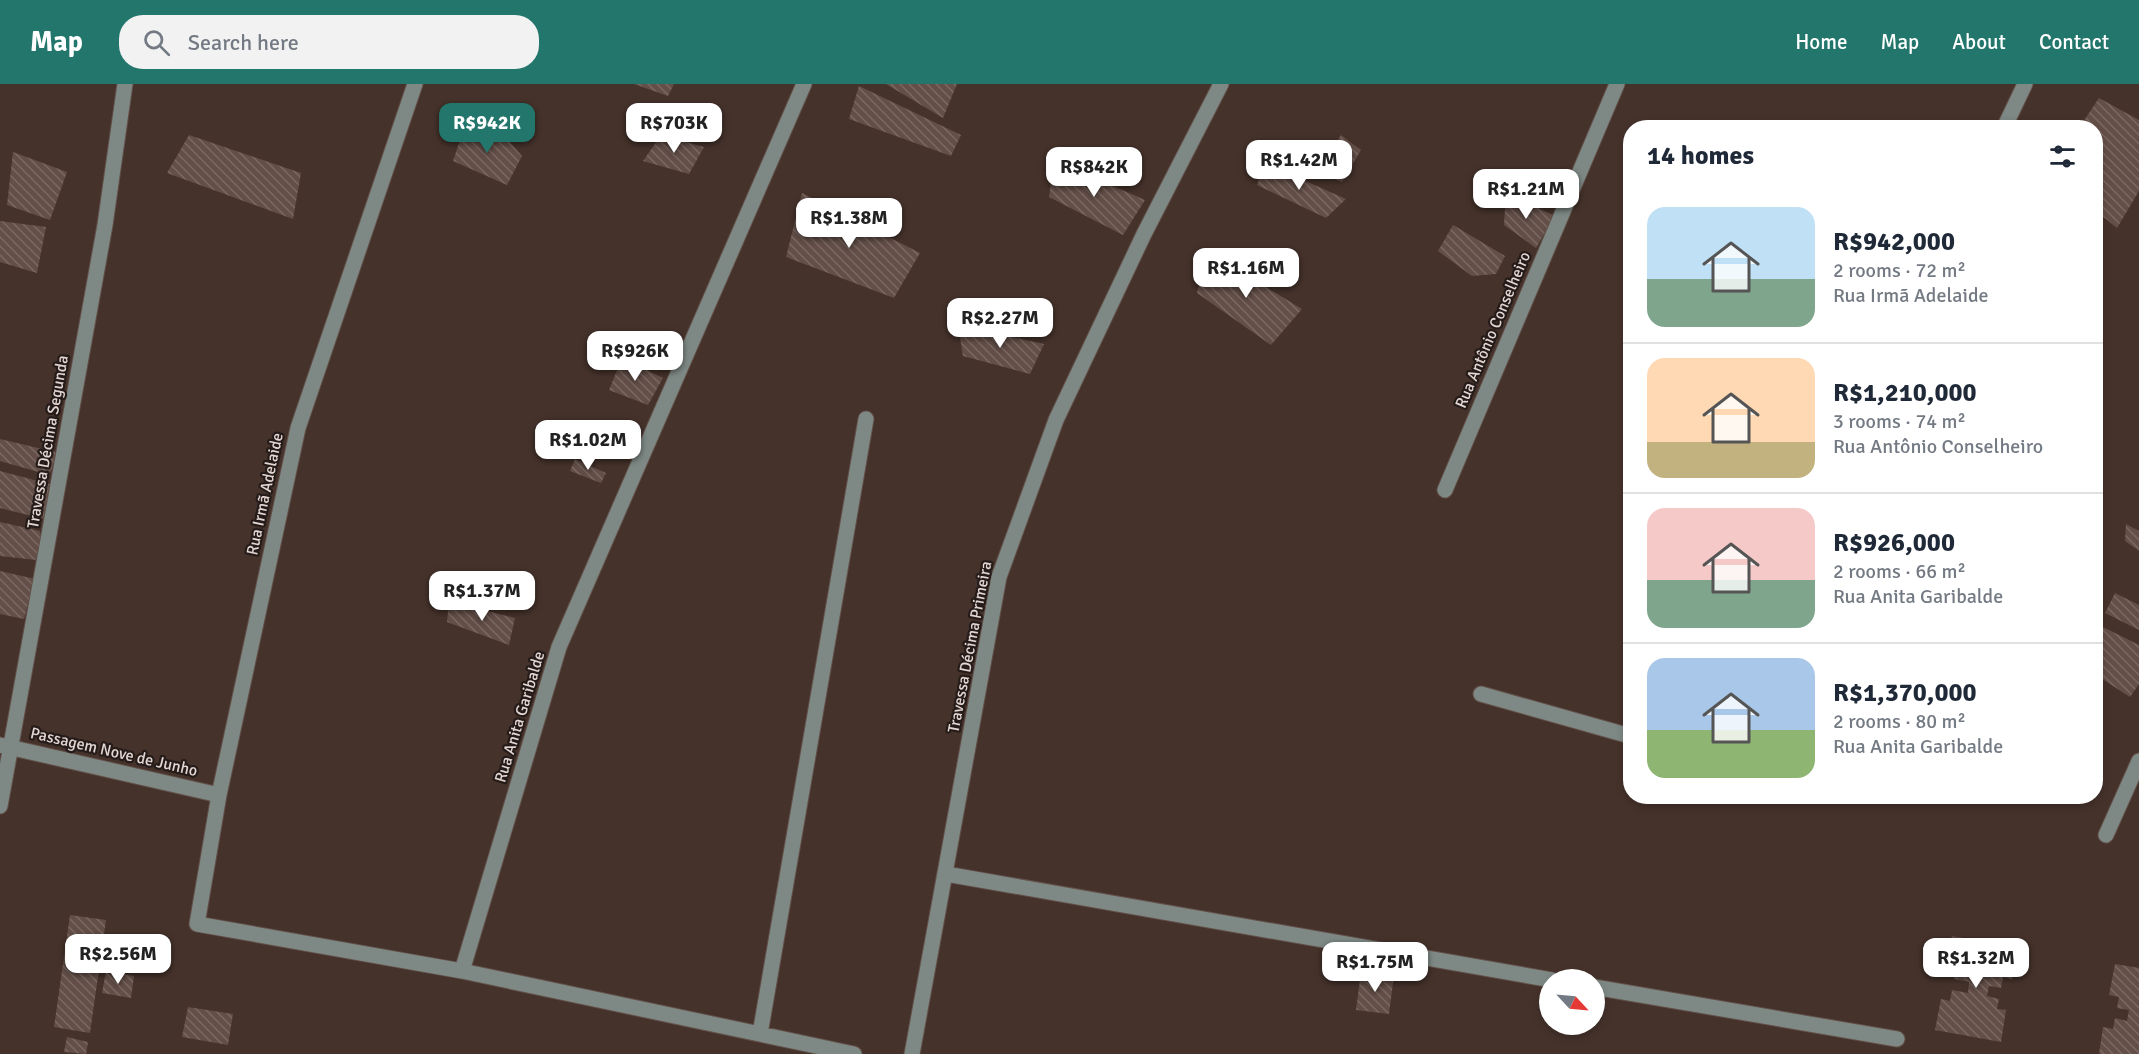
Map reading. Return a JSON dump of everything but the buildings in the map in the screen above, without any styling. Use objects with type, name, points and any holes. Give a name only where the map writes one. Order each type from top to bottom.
[{"type":"street","name":"Travessa Décima Segunda","points":[[0,806],[6,746],[105,225],[125,84]]},
{"type":"street","name":"Rua Irmã Adelaide","points":[[415,84],[298,428],[219,795],[197,924],[462,971]]},
{"type":"street","name":"Rua Anita Garibalde","points":[[462,971],[560,647],[804,84]]},
{"type":"street","name":"Travessa Décima Primeira","points":[[912,1054],[999,577],[1056,420],[1144,234],[1221,84]]},
{"type":"street","name":"Rua Antônio Conselheiro","points":[[1444,490],[1617,84]]},
{"type":"street","points":[[2008,120],[2025,84]]},
{"type":"street","points":[[759,1034],[866,419]]},
{"type":"street","points":[[1481,694],[1623,734]]},
{"type":"street","name":"Passagem Nove de Junho","points":[[6,746],[219,795]]},
{"type":"street","points":[[2106,835],[2139,761]]},
{"type":"street","points":[[946,874],[1539,978]]},
{"type":"street","points":[[462,971],[854,1054]]},
{"type":"street","points":[[1605,989],[1897,1040]]}]
